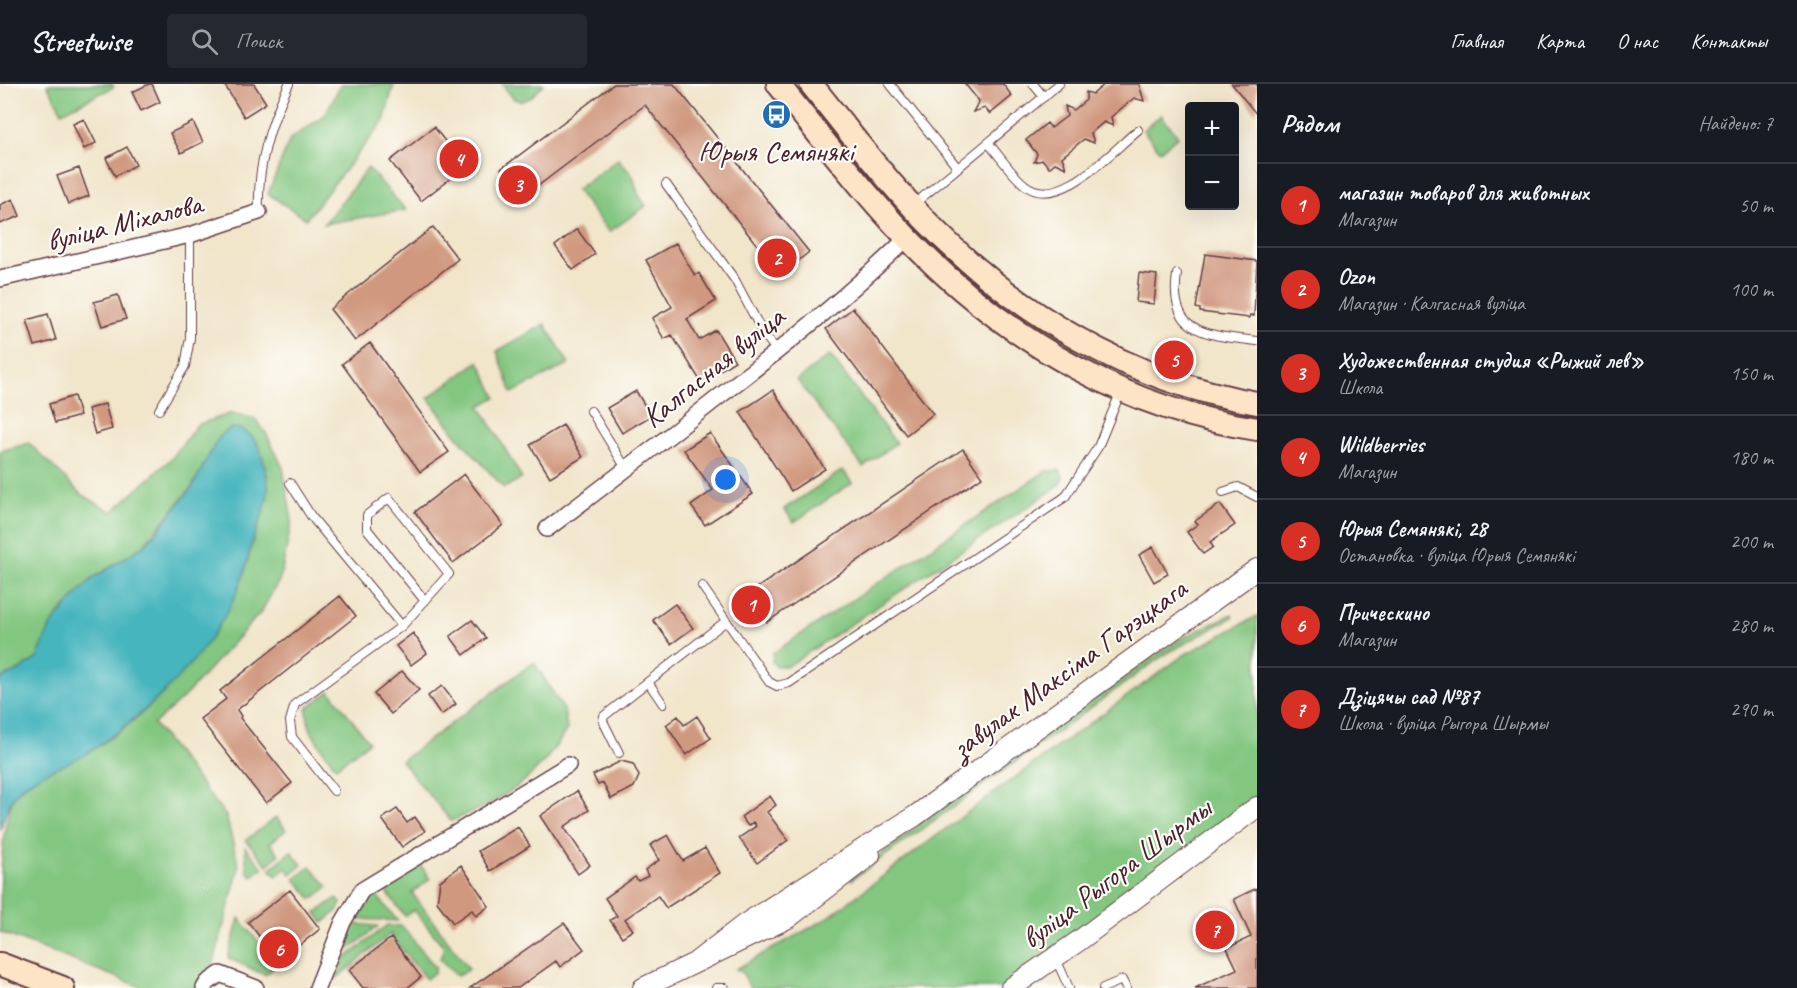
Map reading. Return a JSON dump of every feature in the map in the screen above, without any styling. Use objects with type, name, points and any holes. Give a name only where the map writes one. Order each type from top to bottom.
[{"type":"main road","points":[[778,84],[907,238],[944,274],[1007,325],[1062,360],[1122,390],[1187,414],[1257,429]]},
{"type":"main road","points":[[811,84],[912,206],[971,264],[1022,304],[1058,328],[1112,357],[1167,380],[1210,394],[1257,404]]},
{"type":"main road","points":[[0,964],[63,988]]},
{"type":"street","name":"вуліца Міхалова","points":[[0,279],[190,234],[259,212]]},
{"type":"street","name":"Калгасная вуліца","points":[[547,529],[627,470],[777,351],[869,275],[907,238]]},
{"type":"street","name":"завулак Максіма Гарэцкага","points":[[643,988],[752,937],[795,913],[856,867],[915,816],[1257,569]]},
{"type":"street","points":[[317,988],[343,922],[362,890],[568,765]]},
{"type":"street","name":"вуліца Рыгора Шырмы","points":[[1011,988],[1257,807]]},
{"type":"street","points":[[204,988],[219,974],[256,988]]},
{"type":"lane","points":[[259,212],[258,181],[263,151],[289,84]]},
{"type":"lane","points":[[890,84],[957,167]]},
{"type":"lane","points":[[1033,84],[1044,97]]},
{"type":"lane","points":[[912,206],[1059,84]]},
{"type":"lane","points":[[988,143],[1024,184],[1037,192],[1055,192],[1070,186],[1138,130]]},
{"type":"lane","points":[[666,184],[735,280],[763,333],[777,351]]},
{"type":"lane","points":[[159,410],[185,366],[190,338],[190,234]]},
{"type":"lane","points":[[1177,274],[1175,301],[1179,313],[1188,325],[1202,332],[1257,341]]},
{"type":"lane","points":[[702,586],[769,682],[777,686],[789,684],[1065,497],[1098,447],[1122,390]]},
{"type":"lane","points":[[591,411],[627,470]]},
{"type":"lane","points":[[290,483],[311,516],[402,626]]},
{"type":"lane","points":[[1223,492],[1238,487],[1257,497]]},
{"type":"lane","points":[[334,791],[292,737],[290,721],[295,704],[402,626],[425,601],[449,574],[389,498],[367,515],[367,529],[425,601]]},
{"type":"lane","points":[[619,753],[603,721],[604,716],[726,621]]},
{"type":"lane","points":[[648,682],[663,704]]},
{"type":"lane","points":[[1055,957],[1069,988]]},
{"type":"lane","points":[[1103,988],[1122,980],[1126,988]]},
{"type":"lane","points":[[716,988],[725,988]]},
{"type":"green space","points":[[47,84],[112,84],[114,87],[62,112]]},
{"type":"green space","points":[[341,84],[394,84],[384,121],[306,219],[268,194],[290,139],[325,115]]},
{"type":"green space","points":[[502,84],[544,84],[530,98],[521,101],[514,99]]},
{"type":"green space","points":[[792,84],[799,84],[830,126],[930,241],[928,243],[856,162]]},
{"type":"green space","points":[[1161,115],[1178,136],[1160,151],[1143,130]]},
{"type":"green space","points":[[618,159],[633,176],[638,194],[646,206],[609,232],[576,190]]},
{"type":"green space","points":[[368,168],[406,210],[324,224]]},
{"type":"green space","points":[[938,248],[1008,307],[1085,356],[1168,392],[1257,415],[1257,418],[1168,395],[1084,358],[1007,309],[971,281],[936,250]]},
{"type":"green space","points":[[545,324],[569,364],[512,393],[497,351]]},
{"type":"green space","points":[[830,355],[896,443],[863,467],[797,380]]},
{"type":"green space","points":[[479,361],[496,397],[480,406],[522,478],[504,488],[457,436],[428,398]]},
{"type":"green space","points":[[232,413],[255,419],[266,433],[283,468],[292,521],[280,579],[261,612],[185,696],[154,724],[226,816],[239,867],[212,970],[197,988],[144,988],[0,932],[5,828],[13,798],[20,789],[38,776],[90,751],[112,737],[156,700],[197,655],[229,607],[244,574],[264,503],[267,485],[266,468],[257,442],[203,468],[192,487],[142,547],[93,578],[57,616],[38,658],[0,679],[0,451],[29,443],[81,494],[112,512],[172,458],[197,425]]},
{"type":"green space","points":[[843,470],[852,483],[794,522],[784,509]]},
{"type":"green space","points":[[1060,470],[1063,477],[1059,486],[788,666],[776,666],[772,662],[773,653],[1046,471]]},
{"type":"green space","points":[[1232,614],[1233,617],[1164,655],[851,880],[851,876],[949,802],[1159,653],[1184,637]]},
{"type":"green space","points":[[1257,616],[1257,796],[1002,988],[750,988],[742,972],[736,969],[826,919],[988,797],[1184,655]]},
{"type":"green space","points":[[534,662],[564,710],[567,729],[532,775],[503,796],[451,821],[401,761]]},
{"type":"green space","points":[[330,691],[369,742],[336,767],[316,740],[307,717],[307,708]]},
{"type":"green space","points":[[276,817],[286,830],[270,843],[279,855],[267,865],[246,840]]},
{"type":"green space","points":[[245,847],[263,868],[252,876],[247,871]]},
{"type":"green space","points":[[291,851],[302,865],[291,874],[286,868],[276,876],[270,869]]},
{"type":"green space","points":[[420,864],[430,879],[412,893],[469,969],[457,976],[440,959],[444,947],[414,910],[405,916],[384,889]]},
{"type":"green space","points":[[310,866],[328,887],[312,899],[295,879]]},
{"type":"green space","points":[[377,895],[398,921],[358,919],[369,899]]},
{"type":"green space","points":[[337,898],[341,903],[337,911],[323,923],[316,913]]},
{"type":"green space","points":[[239,918],[277,965],[265,975],[228,958]]},
{"type":"green space","points":[[354,924],[378,926],[342,955]]},
{"type":"green space","points":[[386,926],[402,926],[435,967],[435,972],[426,979],[390,934],[337,978],[340,963]]},
{"type":"water","points":[[232,428],[248,433],[258,445],[264,461],[268,494],[241,582],[230,607],[198,655],[158,698],[114,735],[82,757],[39,775],[21,788],[9,804],[0,830],[0,679],[20,670],[37,658],[51,625],[93,578],[142,547],[156,533],[192,487],[222,434]]},
{"type":"building","points":[[152,84],[160,102],[141,111],[132,92]]},
{"type":"building","points":[[224,84],[254,84],[266,103],[244,117]]},
{"type":"building","points":[[614,84],[674,84],[809,252],[781,275],[645,105],[522,198],[501,169]]},
{"type":"building","points":[[965,84],[1003,84],[1012,96],[990,114],[985,108],[973,112],[979,101]]},
{"type":"building","points":[[1105,84],[1139,84],[1144,101],[1134,98],[1111,117],[1113,126],[1104,122],[1091,133],[1094,143],[1084,139],[1062,157],[1066,168],[1055,163],[1049,168],[1043,160],[1034,162],[1037,154],[1026,140],[1047,123],[1051,128],[1067,116],[1065,106],[1074,110],[1086,100],[1086,92],[1093,94]]},
{"type":"building","points":[[1232,84],[1257,84],[1257,115],[1244,99]]},
{"type":"building","points":[[84,119],[96,143],[84,149],[73,124]]},
{"type":"building","points":[[193,122],[203,142],[181,153],[170,133]]},
{"type":"building","points":[[434,127],[465,167],[421,201],[390,161]]},
{"type":"building","points":[[127,147],[136,165],[115,176],[106,158]]},
{"type":"building","points":[[79,168],[89,196],[68,204],[57,176]]},
{"type":"building","points":[[13,199],[20,216],[0,224],[0,205]]},
{"type":"building","points":[[433,227],[458,259],[355,341],[330,309]]},
{"type":"building","points":[[577,229],[595,254],[573,270],[555,246]]},
{"type":"building","points":[[676,243],[695,276],[699,273],[716,301],[687,319],[699,340],[716,330],[735,361],[701,382],[672,335],[664,339],[652,318],[672,307],[646,260]]},
{"type":"building","points":[[1205,254],[1257,261],[1254,316],[1250,315],[1249,318],[1200,312],[1200,309],[1196,308]]},
{"type":"building","points":[[1139,273],[1157,275],[1154,304],[1136,302]]},
{"type":"building","points":[[118,295],[126,319],[102,326],[94,302]]},
{"type":"building","points":[[853,308],[933,414],[906,435],[826,329]]},
{"type":"building","points":[[48,314],[56,340],[35,346],[27,320]]},
{"type":"building","points":[[370,343],[449,452],[420,472],[342,364]]},
{"type":"building","points":[[773,390],[825,469],[791,491],[740,412]]},
{"type":"building","points":[[636,391],[651,416],[622,433],[607,408]]},
{"type":"building","points":[[74,396],[80,416],[55,423],[49,404]]},
{"type":"building","points":[[105,404],[112,429],[95,434],[88,409]]},
{"type":"building","points":[[563,425],[583,457],[550,477],[530,445]]},
{"type":"building","points":[[710,433],[753,494],[705,525],[691,506],[713,490],[684,450]]},
{"type":"building","points":[[963,449],[982,477],[767,622],[748,594]]},
{"type":"building","points":[[464,474],[503,525],[453,563],[415,512]]},
{"type":"building","points":[[1220,504],[1235,525],[1210,542],[1213,547],[1203,554],[1187,532],[1198,524],[1195,521]]},
{"type":"building","points":[[1153,547],[1168,574],[1154,582],[1139,555]]},
{"type":"building","points":[[340,596],[356,616],[237,710],[240,718],[292,783],[266,803],[200,719],[226,699],[220,691]]},
{"type":"building","points":[[675,604],[693,628],[671,644],[653,620]]},
{"type":"building","points":[[472,620],[486,638],[464,655],[450,636]]},
{"type":"building","points":[[413,633],[427,653],[411,665],[396,646]]},
{"type":"building","points":[[402,671],[419,690],[391,714],[374,694]]},
{"type":"building","points":[[442,686],[456,704],[441,715],[428,696]]},
{"type":"building","points":[[678,716],[684,725],[697,716],[711,738],[686,755],[666,725]]},
{"type":"building","points":[[621,761],[633,764],[639,776],[634,787],[611,799],[603,783],[598,785],[593,775]]},
{"type":"building","points":[[577,791],[589,810],[564,827],[590,865],[578,874],[540,816]]},
{"type":"building","points":[[770,796],[776,805],[767,812],[788,840],[757,863],[739,838],[756,826],[753,822],[748,826],[741,817]]},
{"type":"building","points":[[397,809],[407,823],[415,817],[425,831],[402,847],[382,819]]},
{"type":"building","points":[[518,827],[530,846],[490,871],[478,851]]},
{"type":"building","points":[[668,835],[683,861],[705,848],[720,873],[666,908],[658,896],[625,919],[633,930],[622,937],[610,920],[617,916],[605,898],[635,877],[638,881],[648,876],[645,870],[659,860],[650,845]]},
{"type":"building","points":[[461,865],[489,906],[476,916],[472,910],[453,923],[437,902],[440,881]]},
{"type":"building","points":[[1257,888],[1257,988],[1195,988],[1237,969],[1227,948],[1251,937],[1234,899]]},
{"type":"building","points":[[290,890],[320,929],[279,961],[248,922]]},
{"type":"building","points":[[564,923],[584,949],[560,967],[556,961],[518,988],[470,988]]},
{"type":"building","points":[[391,938],[421,977],[407,988],[363,988],[349,970]]},
{"type":"place","name":"Юрыя Семянякі","points":[[776,114]]},
{"type":"place","name":"Wildberries","points":[[459,159]]},
{"type":"place","name":"Художественная студия «Рыжий лев»","points":[[518,185]]},
{"type":"place","name":"Ozon","points":[[777,258]]},
{"type":"place","name":"Юрыя Семянякі, 28","points":[[1174,360]]},
{"type":"place","name":"магазин товаров для животных","points":[[751,605]]},
{"type":"place","name":"Дзіцячы сад №87","points":[[1215,930]]},
{"type":"place","name":"Прическино","points":[[279,949]]}]
